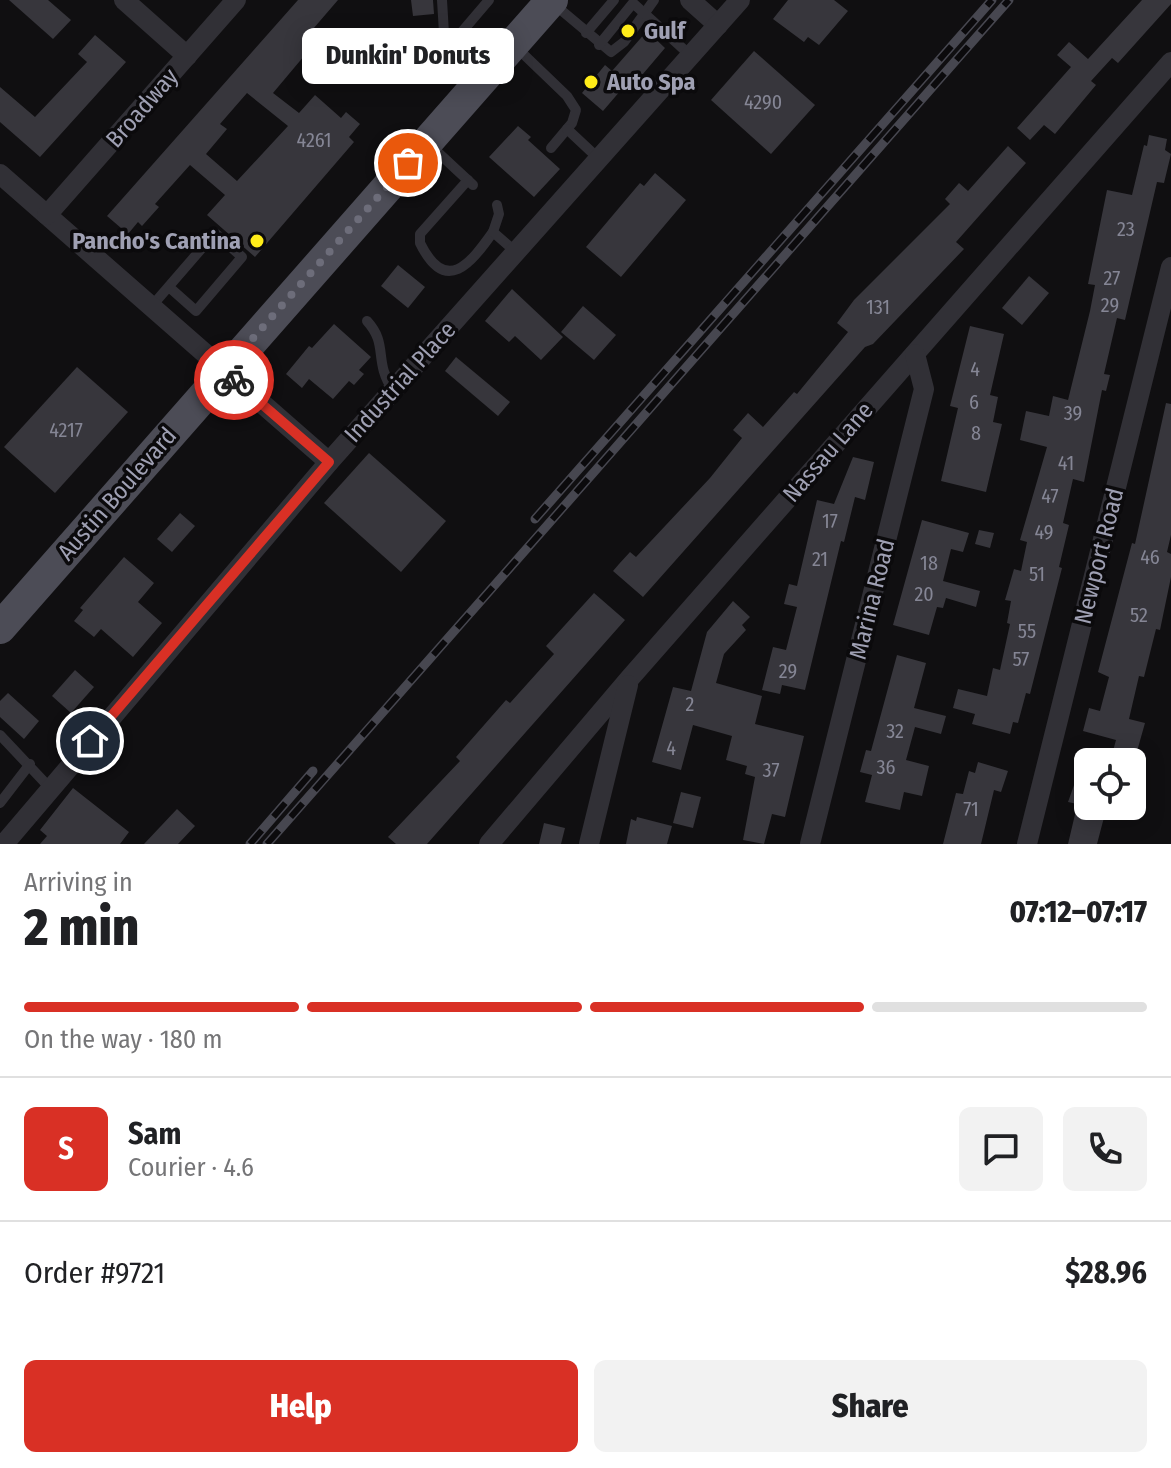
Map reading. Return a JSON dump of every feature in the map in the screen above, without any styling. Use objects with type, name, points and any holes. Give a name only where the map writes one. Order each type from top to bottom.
[{"type":"main road","name":"Austin Boulevard","points":[[0,628],[551,1]]},
{"type":"street","name":"Broadway","points":[[47,215],[236,0]]},
{"type":"street","points":[[690,0],[718,25]]},
{"type":"street","name":"Industrial Place","points":[[4,844],[329,462],[740,0]]},
{"type":"street","points":[[128,3],[187,56]]},
{"type":"street","name":"Nassau Lane","points":[[489,844],[630,678],[1171,62]]},
{"type":"street","points":[[0,174],[329,462]]},
{"type":"street","name":"Newport Road","points":[[1027,844],[1171,267]]},
{"type":"street","name":"Marina Road","points":[[810,844],[924,389],[915,354]]},
{"type":"street","points":[[589,844],[630,678]]},
{"type":"lane","points":[[454,41],[489,0]]},
{"type":"lane","points":[[586,33],[614,0]]},
{"type":"lane","points":[[551,1],[599,45],[611,52],[618,49],[654,0]]},
{"type":"lane","points":[[599,45],[632,1],[691,56]]},
{"type":"lane","points":[[445,3],[444,33],[488,72]]},
{"type":"lane","points":[[513,44],[567,96],[576,110],[567,129],[551,148]]},
{"type":"lane","points":[[567,129],[599,159]]},
{"type":"lane","points":[[427,141],[471,183],[420,234],[425,253],[447,272],[468,266],[493,232],[499,214],[497,205]]},
{"type":"lane","points":[[493,232],[516,252]]},
{"type":"lane","points":[[151,307],[215,233],[242,257],[196,311],[169,287]]},
{"type":"lane","points":[[367,321],[380,337],[380,365],[393,390]]},
{"type":"lane","points":[[0,735],[50,788]]},
{"type":"lane","points":[[0,803],[30,764]]},
{"type":"building","points":[[9,0],[48,0],[71,20],[53,39]]},
{"type":"building","points":[[298,0],[338,0],[307,36],[315,43],[273,93],[299,113],[315,95],[341,118],[346,112],[360,124],[349,137],[354,142],[255,257],[207,215],[225,195],[190,165],[155,204],[159,207],[142,226],[138,222],[128,234],[107,216]],"holes":[[[247,93],[288,126],[237,181],[206,154],[227,129],[220,124]]]},
{"type":"building","points":[[411,0],[433,0],[434,14],[413,16]]},
{"type":"building","points":[[788,0],[834,0],[848,11],[819,45],[808,37],[804,42],[773,19]]},
{"type":"building","points":[[1142,0],[1171,0],[1171,4],[1118,63],[1112,58],[1091,81],[1096,85],[1055,134],[1044,125],[1030,140],[1017,128],[1071,67],[1057,55],[1069,42],[1088,59]]},
{"type":"building","points":[[647,31],[665,48],[631,88],[627,83],[603,111],[582,93],[605,65],[612,71]]},
{"type":"building","points":[[95,35],[126,62],[40,157],[0,122],[0,87],[35,117],[87,62],[78,54]]},
{"type":"building","points":[[754,51],[815,105],[771,154],[711,100]]},
{"type":"building","points":[[518,126],[531,137],[528,140],[560,169],[534,197],[489,157]]},
{"type":"building","points":[[1149,135],[1167,139],[1165,150],[1171,154],[1164,183],[1157,182],[1125,320],[1117,318],[1104,374],[1110,375],[1106,391],[1102,390],[1084,482],[1073,479],[1063,523],[1069,525],[1059,567],[1062,568],[1030,694],[1026,693],[1018,723],[1013,722],[1010,734],[972,724],[975,714],[953,708],[958,689],[987,696],[993,668],[1000,670],[1010,624],[1007,623],[1011,601],[1005,600],[1014,569],[1021,571],[1027,542],[1020,540],[1047,447],[1020,440],[1026,411],[1049,416],[1053,396],[1068,400],[1095,285],[1088,284],[1107,190],[1132,195]]},
{"type":"building","points":[[1008,146],[1026,163],[956,242],[964,249],[873,344],[865,347],[643,597],[613,571],[630,552],[636,557],[710,478],[742,438],[733,430],[748,413],[763,427],[794,392],[797,394],[848,332],[837,323],[854,300],[950,204],[945,199],[959,183],[968,191]]},
{"type":"building","points":[[655,173],[686,200],[621,277],[586,247],[640,183],[644,186]]},
{"type":"building","points":[[398,265],[425,287],[408,308],[381,286]]},
{"type":"building","points":[[1029,276],[1049,293],[1022,325],[1002,308]]},
{"type":"building","points":[[512,289],[563,337],[541,360],[515,336],[509,342],[485,321]]},
{"type":"building","points":[[583,306],[616,335],[594,360],[561,332]]},
{"type":"building","points":[[334,324],[371,357],[359,370],[364,374],[354,385],[349,381],[333,399],[309,379],[302,388],[286,374],[309,346],[312,348]]},
{"type":"building","points":[[970,326],[1004,334],[990,395],[998,397],[993,422],[1002,424],[986,492],[941,481],[958,408],[950,406]]},
{"type":"building","points":[[456,357],[510,402],[498,416],[445,371]]},
{"type":"building","points":[[77,367],[128,412],[55,493],[4,447]]},
{"type":"building","points":[[1166,403],[1171,404],[1171,535],[1167,552],[1171,554],[1171,577],[1160,630],[1156,629],[1144,677],[1139,676],[1129,719],[1145,723],[1138,748],[1114,748],[1116,740],[1083,731],[1089,708],[1100,711],[1109,677],[1098,672],[1132,543],[1135,544]]},
{"type":"building","points":[[369,453],[446,521],[401,572],[324,503]]},
{"type":"building","points":[[853,457],[874,462],[865,500],[855,497],[844,542],[841,541],[805,690],[782,685],[780,694],[762,690],[773,647],[786,650],[797,607],[784,604],[789,584],[797,586],[817,500],[834,504]]},
{"type":"building","points":[[180,513],[195,526],[172,552],[157,539]]},
{"type":"building","points":[[922,520],[969,533],[963,552],[951,549],[943,581],[980,591],[976,607],[946,598],[943,608],[937,607],[929,635],[893,625]]},
{"type":"building","points":[[979,530],[994,533],[990,548],[975,544]]},
{"type":"building","points":[[124,557],[154,583],[138,602],[162,623],[133,657],[101,629],[94,637],[74,621],[83,610],[80,608]]},
{"type":"building","points":[[594,593],[625,620],[427,844],[396,844],[388,837],[460,761],[456,757],[506,700],[510,703],[554,654],[546,646]]},
{"type":"building","points":[[733,601],[750,617],[742,625],[746,630],[724,654],[716,683],[762,696],[755,724],[804,736],[785,817],[772,814],[764,844],[743,840],[755,777],[745,774],[747,766],[726,760],[732,736],[693,725],[681,770],[652,762],[673,687],[691,691],[707,632]]},
{"type":"building","points":[[897,655],[926,663],[914,708],[946,716],[941,734],[915,727],[906,760],[929,766],[922,796],[904,792],[900,810],[865,802],[872,775],[860,772],[866,750],[871,751]]},
{"type":"building","points":[[75,670],[94,687],[71,713],[52,696]]},
{"type":"building","points":[[8,693],[39,721],[24,739],[0,717],[0,701]]},
{"type":"building","points":[[978,762],[1008,771],[1001,792],[994,790],[981,844],[943,844],[956,793],[963,794],[969,771],[975,773]]},
{"type":"building","points":[[1074,785],[1074,803],[1068,802]]},
{"type":"building","points":[[73,788],[129,832],[120,844],[40,844],[47,836],[40,830]]},
{"type":"building","points":[[681,792],[701,797],[693,828],[673,823]]},
{"type":"building","points":[[177,809],[195,826],[178,844],[144,844]]},
{"type":"building","points":[[637,817],[672,826],[667,844],[626,844],[631,819],[636,821]]},
{"type":"building","points":[[1074,819],[1103,820],[1097,844],[1068,844]]},
{"type":"building","points":[[544,823],[565,828],[561,844],[539,844]]},
{"type":"railway","points":[[535,519],[992,0]]},
{"type":"railway","points":[[267,844],[1009,0]]},
{"type":"railway","points":[[250,844],[313,771]]},
{"type":"way so far","points":[[234,380],[224,371],[408,163]]},
{"type":"place","name":"Gulf","points":[[628,31]]},
{"type":"place","name":"Auto Spa","points":[[591,82]]},
{"type":"place","name":"Dunkin' Donuts","points":[[408,163]]},
{"type":"place","name":"Pancho's Cantina","points":[[257,241]]},
{"type":"route","points":[[90,741],[329,462],[234,380]]}]
